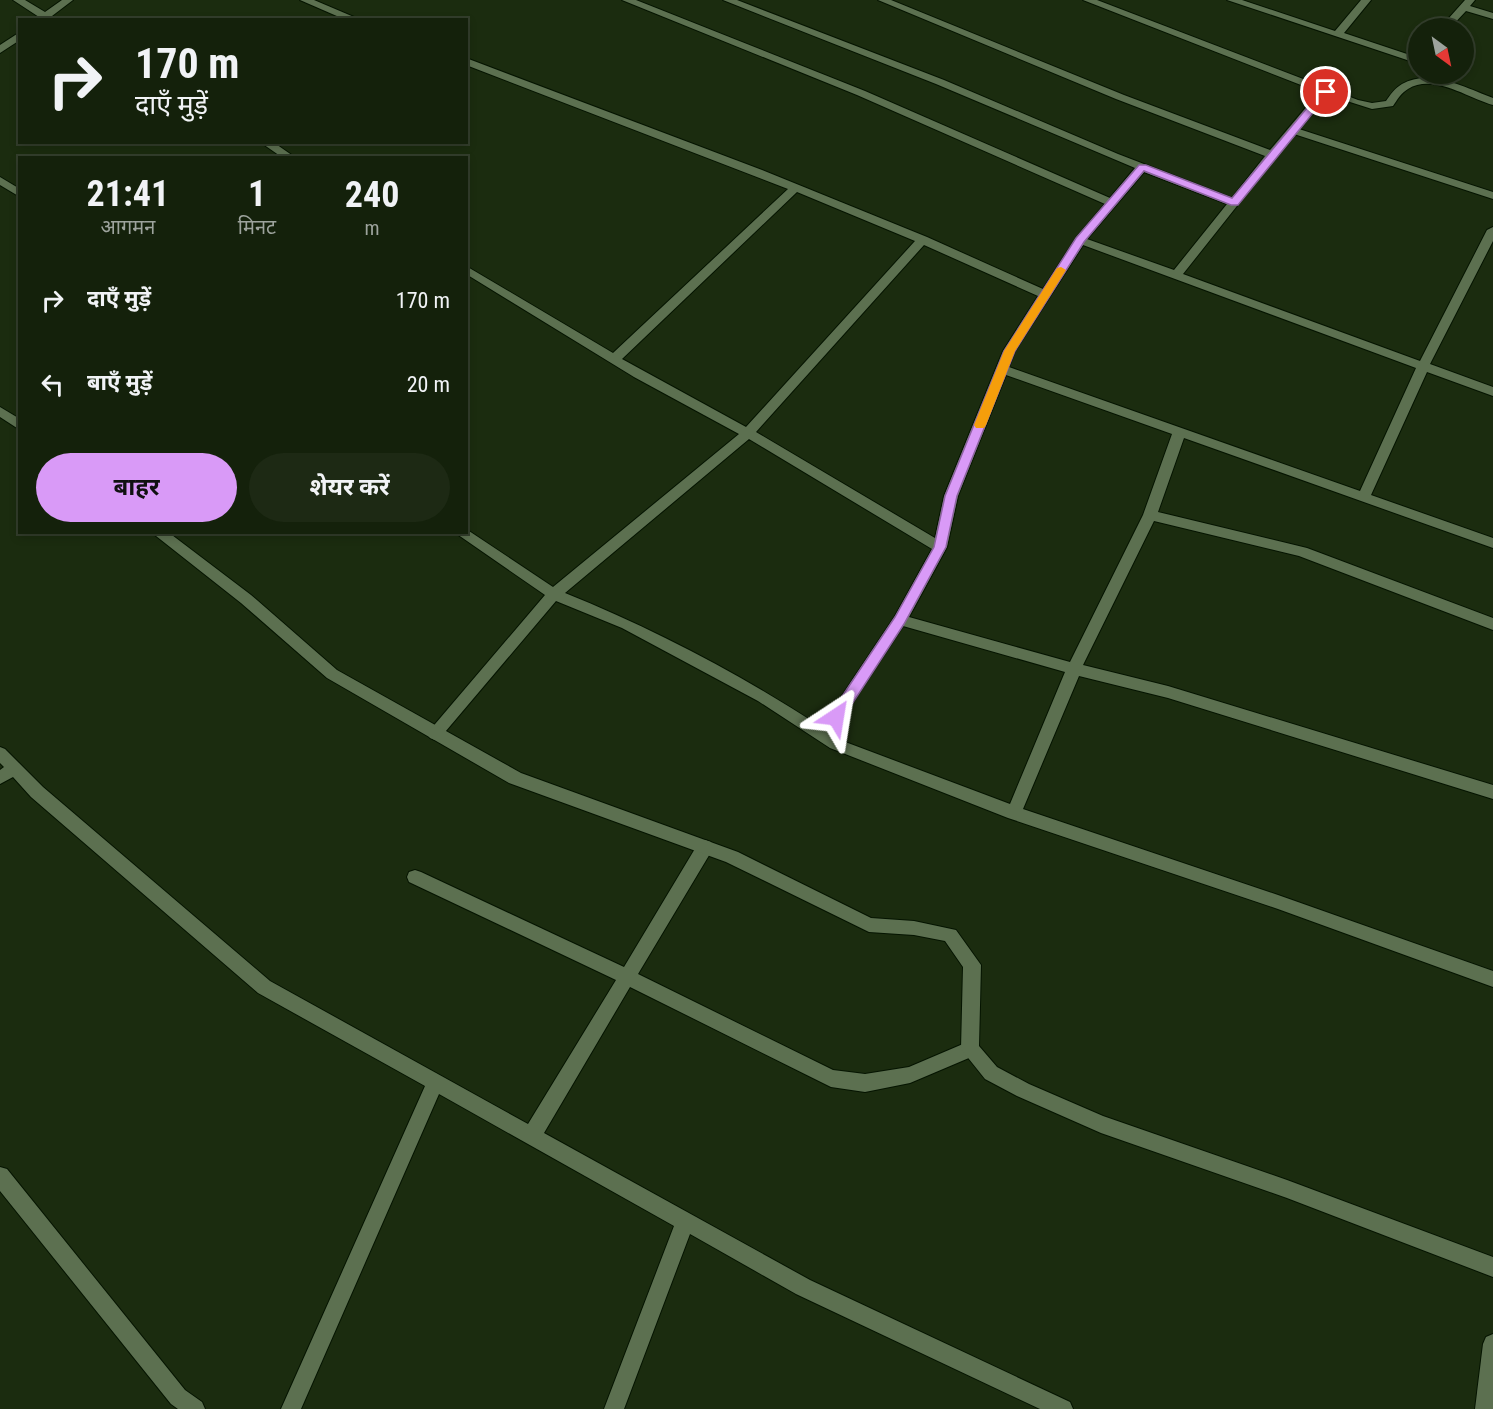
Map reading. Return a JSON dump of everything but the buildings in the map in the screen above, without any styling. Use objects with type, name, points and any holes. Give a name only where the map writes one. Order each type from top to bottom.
[{"type":"street","points":[[18,0],[46,18],[68,0]]},
{"type":"street","points":[[305,0],[351,18]]},
{"type":"street","points":[[627,0],[861,93],[1112,203]]},
{"type":"street","points":[[728,0],[940,82],[1142,167],[1234,202]]},
{"type":"street","points":[[883,0],[1119,97],[1272,155]]},
{"type":"street","points":[[1088,0],[1326,92],[1372,106],[1389,104],[1404,86],[1410,84]]},
{"type":"street","points":[[1232,0],[1408,58]]},
{"type":"street","points":[[1337,35],[1366,0]]},
{"type":"street","points":[[1454,18],[1467,4],[1493,16]]},
{"type":"street","points":[[0,50],[18,37]]},
{"type":"street","points":[[468,62],[922,239],[1045,294]]},
{"type":"street","points":[[1444,84],[1493,102]]},
{"type":"street","points":[[1177,274],[1292,130],[1326,92]]},
{"type":"street","points":[[1292,130],[1493,196]]},
{"type":"street","points":[[268,144],[288,156]]},
{"type":"street","points":[[823,736],[900,620],[940,547],[951,496],[1010,351],[1080,240],[1142,167]]},
{"type":"street","points":[[0,180],[18,193]]},
{"type":"street","points":[[615,359],[795,188]]},
{"type":"street","points":[[1364,496],[1423,368],[1493,230]]},
{"type":"street","points":[[435,734],[554,594],[748,433],[922,239]]},
{"type":"street","points":[[1080,240],[1493,392]]},
{"type":"street","points":[[468,270],[615,359],[748,433],[940,547]]},
{"type":"street","points":[[1002,369],[1493,543]]},
{"type":"street","points":[[0,411],[18,424]]},
{"type":"street","points":[[1014,813],[1074,669],[1150,515],[1180,431]]},
{"type":"street","points":[[1150,515],[1302,552],[1493,624]]},
{"type":"street","points":[[161,534],[246,599],[332,674],[515,778],[732,857],[869,925],[914,928],[950,935],[972,965],[970,1049],[992,1073],[1023,1090],[1101,1124],[1287,1189],[1493,1267]]},
{"type":"street","points":[[464,534],[554,594],[627,624],[763,697],[835,744],[1014,813],[1278,902],[1493,979]]},
{"type":"street","points":[[900,620],[1074,669],[1168,692],[1493,792]]},
{"type":"street","points":[[0,753],[7,773],[37,792],[264,987],[803,1287],[1063,1409]]},
{"type":"street","points":[[531,1137],[705,847]]},
{"type":"street","points":[[415,877],[627,977],[831,1078],[865,1083],[910,1075],[970,1049]]},
{"type":"street","points":[[291,1409],[435,1083]]},
{"type":"street","points":[[0,1176],[178,1397],[195,1409]]},
{"type":"street","points":[[614,1409],[685,1222]]},
{"type":"street","points":[[1485,1409],[1493,1344]]},
{"type":"slow traffic","points":[[980,425],[1010,351],[1061,270]]},
{"type":"route","points":[[836,717],[900,620],[940,547],[951,496],[1010,351],[1080,240],[1142,167],[1234,202],[1326,92]]}]
